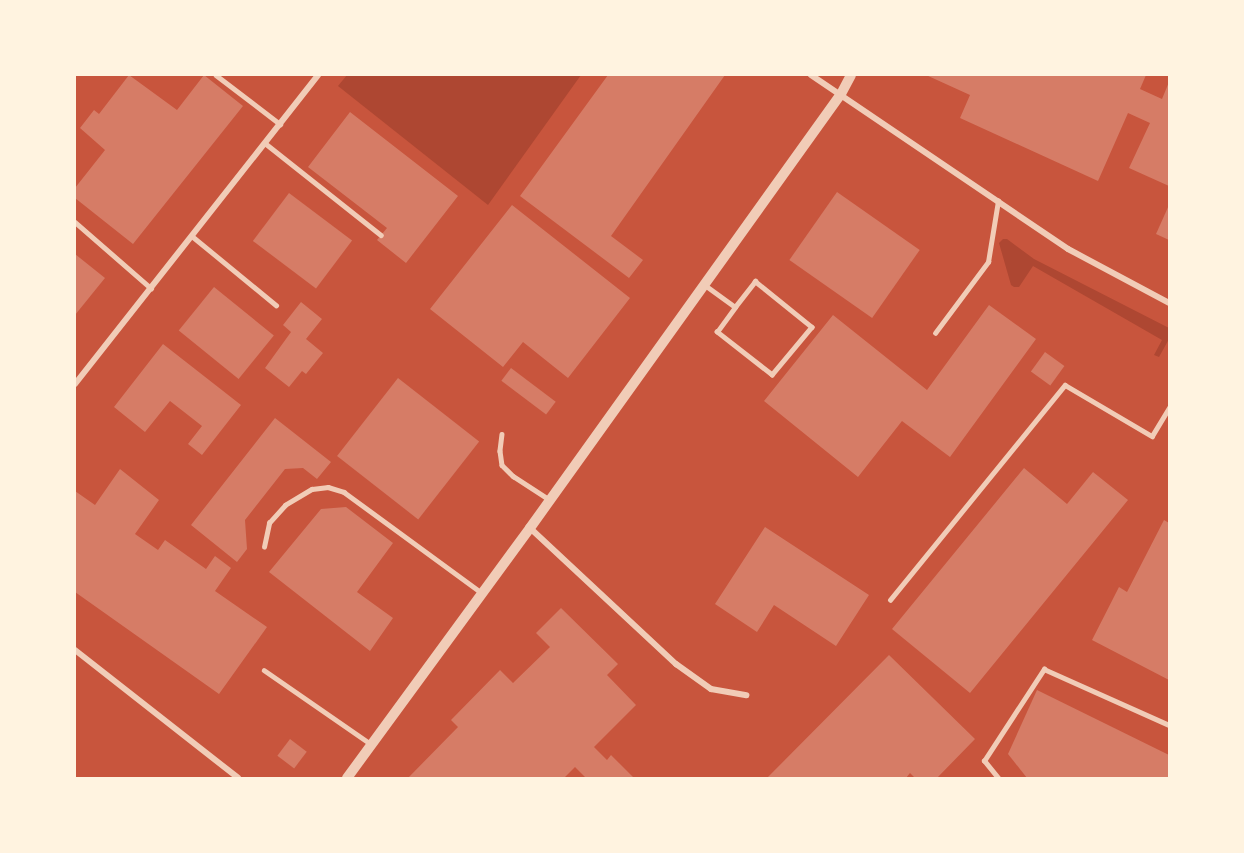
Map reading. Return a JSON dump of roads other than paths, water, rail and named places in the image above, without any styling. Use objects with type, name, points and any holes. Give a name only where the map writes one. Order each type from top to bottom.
[{"type":"street","points":[[75,384],[318,75]]},
{"type":"street","points":[[811,75],[1068,249],[1169,303]]},
{"type":"street","points":[[346,778],[530,528],[841,94],[851,75]]},
{"type":"street","points":[[530,528],[676,664],[711,689],[746,695]]},
{"type":"street","points":[[75,650],[238,778]]},
{"type":"lane","points":[[216,75],[280,124]]},
{"type":"lane","points":[[265,143],[381,235]]},
{"type":"lane","points":[[935,333],[988,262],[998,201]]},
{"type":"lane","points":[[75,222],[151,288]]},
{"type":"lane","points":[[192,236],[276,305]]},
{"type":"lane","points":[[755,281],[812,327],[772,375],[717,332],[735,307],[755,281]]},
{"type":"lane","points":[[703,284],[735,307]]},
{"type":"lane","points":[[890,600],[1065,385],[1152,436],[1169,408]]},
{"type":"lane","points":[[502,434],[500,452],[502,465],[513,476],[549,500]]},
{"type":"lane","points":[[264,546],[269,524],[285,505],[312,489],[328,487],[344,492],[482,593]]},
{"type":"lane","points":[[998,778],[984,761],[1044,669],[1169,725]]},
{"type":"lane","points":[[264,670],[371,744]]}]
